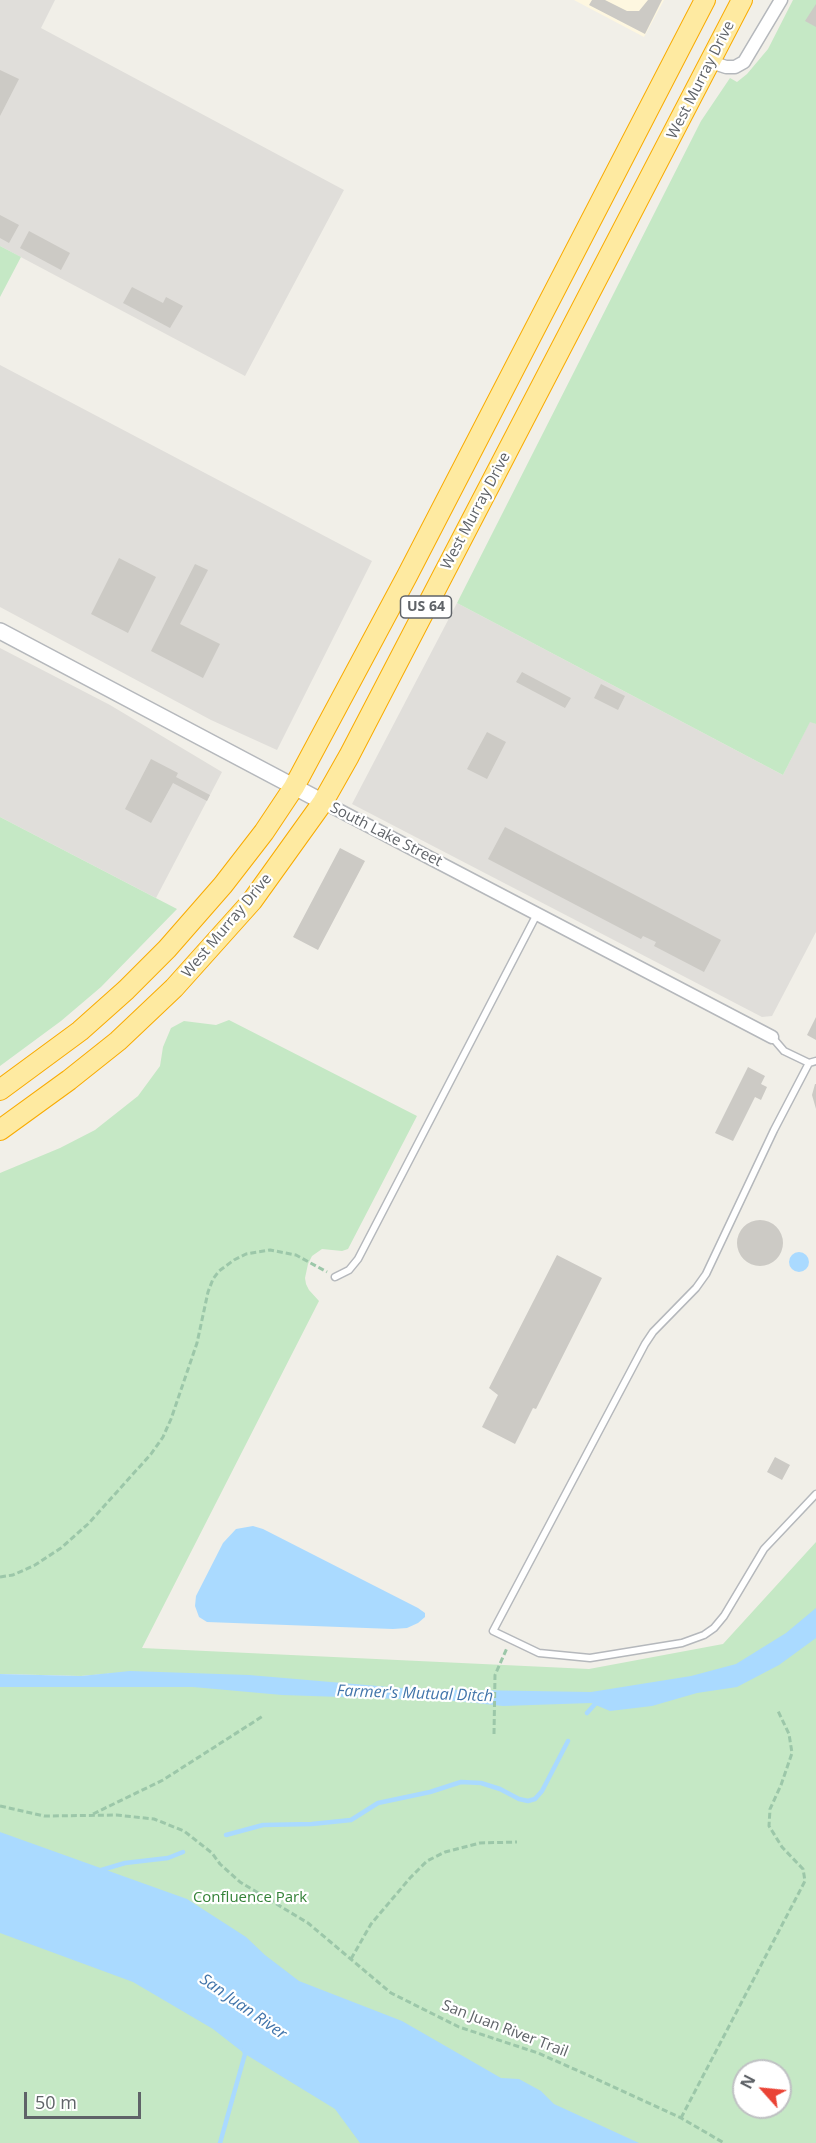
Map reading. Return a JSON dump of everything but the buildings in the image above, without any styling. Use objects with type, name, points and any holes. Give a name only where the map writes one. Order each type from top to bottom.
[{"type":"highway","name":"West Murray Drive","points":[[0,1090],[80,1031],[167,949],[223,885],[264,832],[294,787],[705,0]]},
{"type":"highway","name":"West Murray Drive","points":[[0,1130],[118,1041],[174,988],[252,901],[323,802],[742,0]]},
{"type":"street","points":[[711,62],[726,68],[735,67],[744,62],[781,0]]},
{"type":"street","name":"South Lake Street","points":[[0,631],[772,1037]]},
{"type":"lane","points":[[335,1277],[348,1270],[358,1259],[537,914]]},
{"type":"lane","points":[[772,1037],[784,1051],[812,1062],[774,1130],[706,1274],[696,1288],[653,1332],[645,1344],[493,1632],[539,1653],[590,1658],[682,1643],[704,1635],[714,1628],[724,1616],[764,1549],[816,1494]]},
{"type":"path","points":[[0,1577],[12,1575],[35,1565],[61,1548],[88,1524],[151,1454],[163,1437],[171,1419],[197,1343],[208,1292],[213,1278],[219,1271],[246,1254],[270,1250],[296,1255],[335,1277]]},
{"type":"path","points":[[494,1734],[495,1675],[511,1640]]},
{"type":"path","points":[[681,2118],[805,1881],[803,1869],[782,1847],[769,1826],[770,1809],[792,1753],[789,1734],[778,1710]]},
{"type":"path","points":[[90,1816],[163,1780],[262,1716]]},
{"type":"path","name":"San Juan River Trail","points":[[0,1806],[44,1816],[116,1815],[154,1819],[184,1832],[212,1853],[220,1864],[240,1882],[308,1923],[391,1993],[459,2027],[538,2053],[681,2118],[724,2143]]},
{"type":"path","points":[[351,1959],[371,1924],[410,1878],[428,1861],[445,1852],[480,1843],[517,1842]]},
{"type":"shaded area","points":[[0,0],[55,0],[41,28],[344,190],[245,376],[0,246]]},
{"type":"shaded area","points":[[574,0],[664,0],[644,37]]},
{"type":"shaded area","points":[[0,365],[372,561],[277,750],[211,720],[0,607]]},
{"type":"shaded area","points":[[457,603],[783,775],[810,721],[816,724],[816,932],[772,1016],[762,1017],[352,804]]},
{"type":"shaded area","points":[[0,648],[110,705],[222,772],[156,898],[0,817]]},
{"type":"green space","points":[[793,0],[816,0],[816,724],[810,722],[783,775],[457,603],[701,121],[730,78],[737,82],[747,74],[768,49]]},
{"type":"green space","points":[[0,246],[21,257],[0,297]]},
{"type":"green space","points":[[0,817],[177,909],[101,987],[61,1021],[0,1066]]},
{"type":"green space","name":"Confluence Park","points":[[229,1020],[417,1116],[348,1249],[342,1251],[322,1249],[312,1256],[305,1278],[309,1290],[319,1301],[142,1648],[589,1669],[723,1644],[816,1542],[816,2143],[0,2143],[0,1682],[88,1686],[129,1672],[81,1676],[0,1674],[0,1173],[60,1148],[95,1130],[138,1096],[160,1066],[163,1047],[171,1028],[184,1021],[216,1025]]},
{"type":"water","points":[[799,1252],[806,1255],[809,1262],[806,1269],[799,1272],[792,1269],[789,1262],[792,1255]]},
{"type":"water","points":[[253,1526],[418,1608],[425,1613],[425,1617],[407,1628],[393,1629],[207,1622],[199,1617],[195,1606],[196,1596],[223,1543],[236,1529]]},
{"type":"water","name":"Farmer's Mutual Ditch","points":[[816,1608],[816,1638],[779,1665],[737,1687],[697,1693],[652,1706],[610,1711],[591,1703],[503,1706],[458,1701],[282,1695],[193,1687],[0,1687],[0,1674],[81,1676],[130,1671],[249,1675],[413,1689],[591,1692],[691,1676],[736,1664],[786,1633]]},
{"type":"water","name":"San Juan River","points":[[0,1832],[187,1899],[246,1937],[299,1981],[402,2021],[501,2078],[519,2079],[541,2091],[554,2104],[639,2143],[360,2143],[335,2109],[245,2054],[213,2029],[133,1982],[0,1933]]},
{"type":"waterway","points":[[587,1713],[596,1703]]},
{"type":"waterway","points":[[226,1835],[263,1825],[351,1820],[378,1803],[430,1792],[461,1782],[481,1783],[528,1801],[535,1799],[542,1791],[568,1741]]},
{"type":"waterway","points":[[98,1871],[125,1863],[168,1858],[183,1852]]},
{"type":"waterway","points":[[220,2143],[245,2054],[244,2050]]}]
